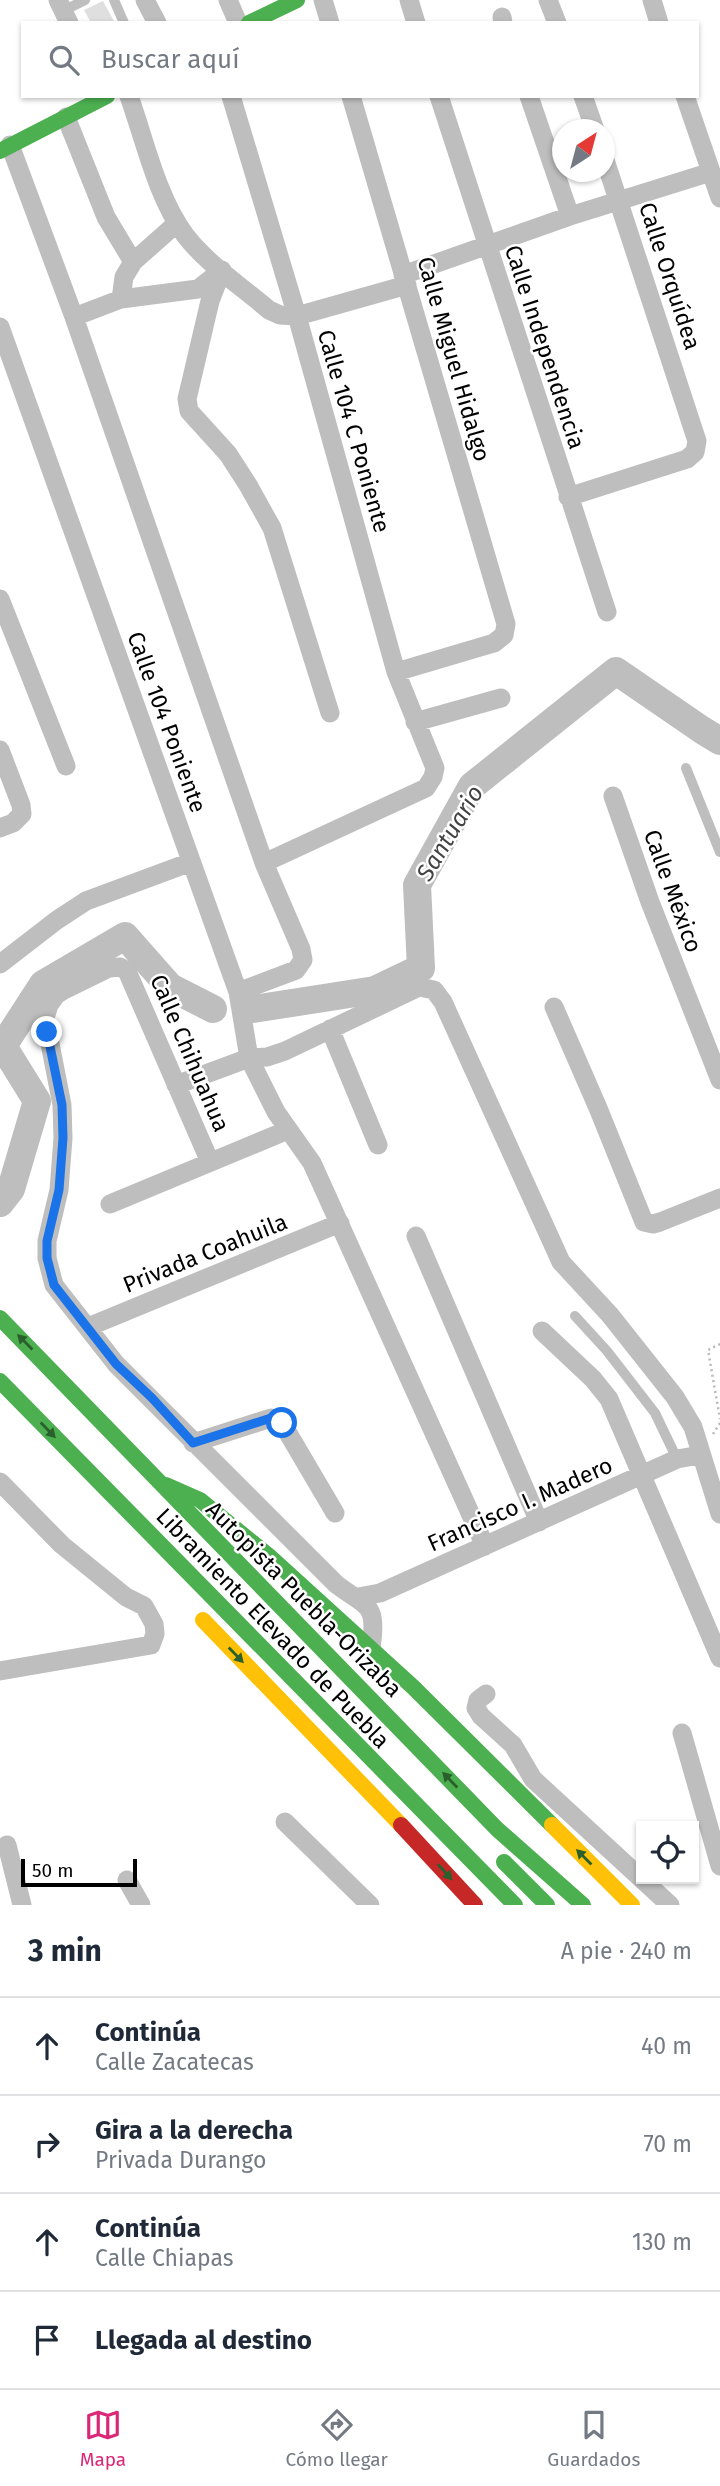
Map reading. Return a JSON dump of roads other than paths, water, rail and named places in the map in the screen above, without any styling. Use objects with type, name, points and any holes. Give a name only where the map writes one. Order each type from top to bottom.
[{"type":"main road","points":[[254,21],[297,0]]},
{"type":"main road","points":[[5,148],[103,98]]},
{"type":"main road","name":"Autopista Puebla-Orizaba","points":[[0,1318],[497,1829],[583,1905]]},
{"type":"main road","name":"Libramiento Elevado de Puebla","points":[[0,1381],[444,1835],[516,1905]]},
{"type":"main road","points":[[156,1481],[200,1500],[269,1556],[371,1648],[632,1905]]},
{"type":"main road","points":[[91,1498],[148,1544],[495,1905]]},
{"type":"main road","points":[[195,1612],[475,1905]]},
{"type":"main road","points":[[494,1851],[547,1905]]},
{"type":"street","points":[[145,0],[156,21]]},
{"type":"street","points":[[228,0],[237,21]]},
{"type":"street","points":[[323,0],[329,21]]},
{"type":"street","points":[[409,0],[415,21]]},
{"type":"street","points":[[548,0],[555,21]]},
{"type":"street","points":[[652,0],[658,21]]},
{"type":"street","points":[[130,98],[163,195],[177,223],[197,249],[268,310],[280,315],[297,316],[405,280],[570,216],[711,172]]},
{"type":"street","name":"Calle 104 C Poniente","points":[[231,98],[297,316],[396,672],[435,768],[426,788],[264,863]]},
{"type":"street","name":"Calle Miguel Hidalgo","points":[[352,98],[506,624],[504,635],[495,643],[396,672]]},
{"type":"street","name":"Calle Independencia","points":[[440,98],[607,612]]},
{"type":"street","points":[[530,98],[570,216]]},
{"type":"street","points":[[584,98],[591,119]]},
{"type":"street","points":[[686,98],[720,198]]},
{"type":"street","points":[[66,117],[106,217],[133,261]]},
{"type":"street","points":[[5,148],[75,317],[264,863],[300,949],[303,960],[296,970],[238,992]]},
{"type":"street","name":"Calle Orquídea","points":[[568,497],[687,459],[695,452],[697,441],[613,182]]},
{"type":"street","points":[[121,299],[124,277],[133,261],[177,223]]},
{"type":"street","points":[[75,317],[121,299],[198,289],[222,270]]},
{"type":"street","points":[[222,270],[210,301],[187,399],[189,411],[228,454],[272,528],[330,713]]},
{"type":"street","name":"Calle 104 Poniente","points":[[0,327],[238,992],[249,1058],[276,1112],[312,1163],[485,1546]]},
{"type":"street","points":[[0,599],[65,766]]},
{"type":"street","points":[[415,722],[501,698]]},
{"type":"street","points":[[0,750],[22,814],[13,823],[0,828]]},
{"type":"street","name":"Calle México","points":[[613,796],[650,902],[720,1080]]},
{"type":"street","points":[[0,964],[21,946],[86,901],[191,862]]},
{"type":"street","name":"Calle Chihuahua","points":[[88,1326],[54,1285],[47,1258],[47,1241],[59,1190],[63,1138],[62,1105],[45,1018],[56,995],[109,968],[120,967],[127,971],[210,1162]]},
{"type":"street","points":[[176,1085],[249,1058],[267,1057],[285,1051],[419,987],[434,990],[443,1002],[561,1262],[610,1315],[675,1397],[693,1427],[720,1514]]},
{"type":"street","points":[[554,1007],[644,1222],[660,1222],[720,1198]]},
{"type":"street","points":[[330,1029],[378,1145]]},
{"type":"street","points":[[110,1204],[288,1130]]},
{"type":"street","name":"Privada Coahuila","points":[[88,1326],[340,1223]]},
{"type":"street","points":[[416,1236],[539,1522]]},
{"type":"street","points":[[88,1326],[116,1364],[193,1443],[335,1584],[358,1597],[375,1622],[371,1648]]},
{"type":"street","points":[[542,1331],[609,1399],[720,1658]]},
{"type":"street","points":[[193,1443],[271,1418],[282,1423],[335,1513]]},
{"type":"street","name":"Francisco I. Madero","points":[[358,1597],[380,1593],[677,1459],[700,1455]]},
{"type":"street","points":[[0,1482],[62,1545],[126,1597],[144,1606],[154,1624],[155,1634],[151,1645],[0,1671]]},
{"type":"street","points":[[486,1694],[478,1700],[476,1708],[481,1716],[513,1745],[533,1779],[670,1905]]},
{"type":"street","points":[[682,1733],[720,1866]]},
{"type":"street","points":[[285,1822],[370,1905]]},
{"type":"street","points":[[7,1845],[22,1905]]},
{"type":"street","points":[[127,1880],[141,1905]]},
{"type":"lane","points":[[63,11],[85,0]]},
{"type":"lane","points":[[114,0],[123,21]]},
{"type":"lane","points":[[686,768],[720,852]]},
{"type":"lane","points":[[575,1316],[607,1351],[655,1413],[677,1459]]},
{"type":"waterway","name":"Santuario","points":[[253,1009],[375,990],[421,968],[417,885],[472,786],[616,671],[720,741]]},
{"type":"waterway","name":"Santuario","points":[[0,1203],[11,1189],[37,1101],[3,1046],[43,984],[125,936],[170,987],[213,1009]]}]
